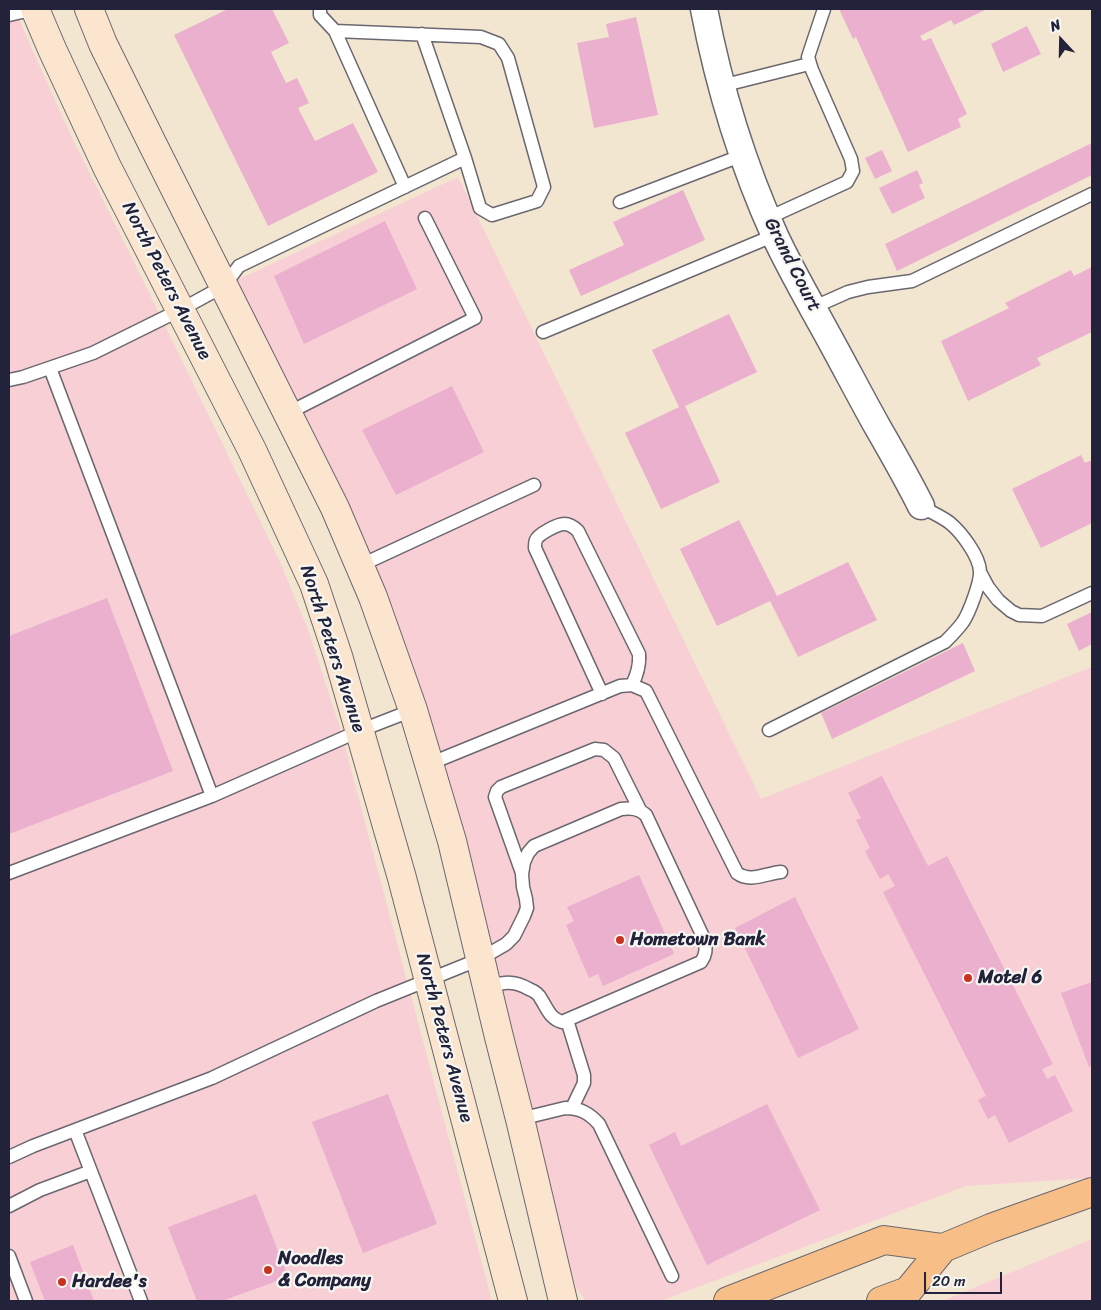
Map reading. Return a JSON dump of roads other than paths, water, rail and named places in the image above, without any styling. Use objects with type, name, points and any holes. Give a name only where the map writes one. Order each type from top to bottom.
[{"type":"main road","name":"North Peters Avenue","points":[[35,9],[107,167],[252,450],[314,584],[338,656],[402,878],[513,1301]]},
{"type":"main road","points":[[88,9],[103,44],[335,508],[373,597],[413,710],[452,841],[563,1301]]},
{"type":"main road","points":[[881,1301],[908,1291],[944,1248],[991,1228],[1092,1192]]},
{"type":"main road","points":[[728,1301],[884,1240],[944,1248]]},
{"type":"street","name":"Grand Court","points":[[704,9],[721,86],[743,155],[771,226],[791,269],[921,506]]},
{"type":"lane","points":[[9,15],[35,9]]},
{"type":"lane","points":[[320,9],[320,15],[334,31],[405,187]]},
{"type":"lane","points":[[543,332],[771,226],[847,182],[853,171],[851,159],[809,64],[808,57],[824,9]]},
{"type":"lane","points":[[334,31],[422,34],[481,37],[499,44],[508,58],[544,187],[537,201],[492,215],[480,208],[465,158],[422,34]]},
{"type":"lane","points":[[721,86],[809,64]]},
{"type":"lane","points":[[620,202],[743,155]]},
{"type":"lane","points":[[9,380],[93,353],[224,286],[239,266],[465,158]]},
{"type":"lane","points":[[812,308],[848,292],[868,287],[912,281],[1092,194]]},
{"type":"lane","points":[[288,414],[475,318],[425,218]]},
{"type":"lane","points":[[50,368],[212,796]]},
{"type":"lane","points":[[359,566],[534,485]]},
{"type":"lane","points":[[921,506],[942,517],[961,534],[975,555],[980,572],[988,587],[998,600],[1019,615],[1042,616],[1092,593]]},
{"type":"lane","points":[[602,694],[535,548],[535,542],[540,535],[562,524],[569,524],[578,531],[639,654],[639,664],[632,686]]},
{"type":"lane","points":[[769,730],[946,642],[967,615],[976,591],[980,572]]},
{"type":"lane","points":[[429,764],[620,686],[632,686],[646,691],[737,873],[749,878],[781,872]]},
{"type":"lane","points":[[9,873],[212,796],[359,731],[413,710]]},
{"type":"lane","points":[[522,874],[495,797],[501,787],[595,749],[604,750],[614,758],[640,810]]},
{"type":"lane","points":[[9,1158],[33,1146],[212,1078],[376,1001],[480,959],[506,944],[514,936],[520,925],[527,908],[522,874],[524,862],[534,846],[621,809],[640,810],[646,814],[706,941],[706,952],[701,962],[562,1022],[550,1015],[540,996],[520,984],[510,982],[487,987]]},
{"type":"lane","points":[[567,1020],[584,1075],[584,1083],[572,1108]]},
{"type":"lane","points":[[520,1118],[572,1108],[584,1111],[599,1124],[672,1276]]},
{"type":"lane","points":[[75,1130],[141,1301]]},
{"type":"lane","points":[[9,1206],[40,1190],[91,1171]]},
{"type":"lane","points":[[9,1256],[26,1301]]},
{"type":"place","name":"Hometown Bank","points":[[620,940]]},
{"type":"place","name":"Motel 6","points":[[968,978]]},
{"type":"place","name":"Noodles & Company","points":[[268,1270]]},
{"type":"place","name":"Hardee's","points":[[62,1282]]}]
